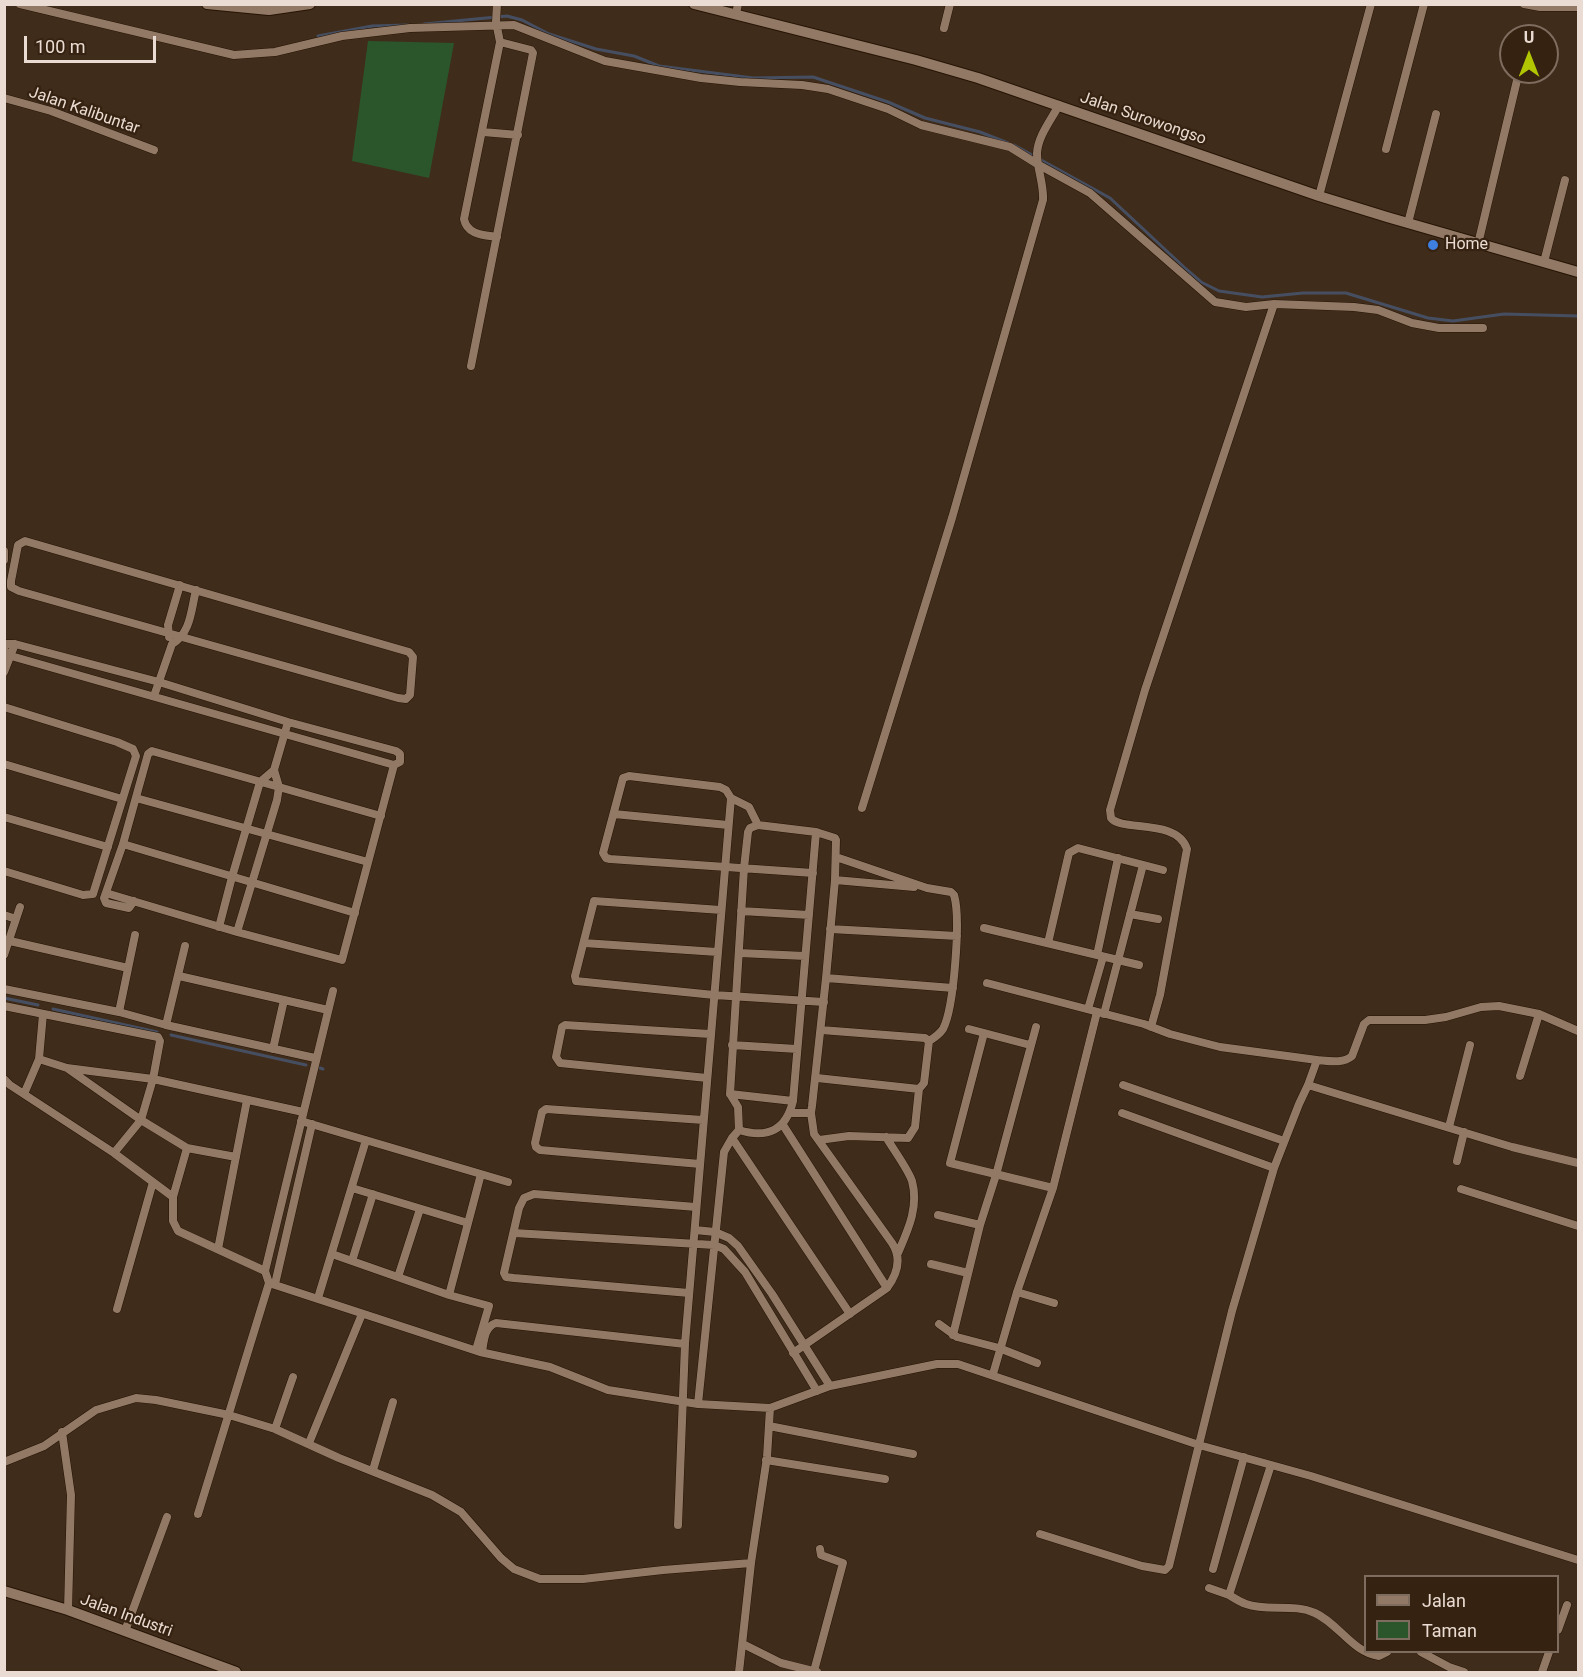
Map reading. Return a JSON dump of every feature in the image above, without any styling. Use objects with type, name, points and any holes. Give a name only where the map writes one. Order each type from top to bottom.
[{"type":"street","points":[[20,4],[234,55],[275,52],[342,36],[402,28],[496,23],[520,27],[605,61],[701,78],[828,89],[888,109],[921,125],[1010,147],[1038,159],[1090,193],[1210,299],[1228,305],[1246,307],[1363,308],[1378,310],[1412,324],[1439,328],[1483,328]]},
{"type":"street","points":[[207,4],[270,7],[310,4]]},
{"type":"street","name":"Jalan Surowongso","points":[[694,4],[737,9],[916,60],[1059,105],[1319,196],[1408,224],[1578,272]]},
{"type":"street","points":[[944,28],[950,4]]},
{"type":"street","points":[[1319,196],[1371,4]]},
{"type":"street","points":[[1386,149],[1424,4]]},
{"type":"street","points":[[1524,4],[1540,8],[1578,6]]},
{"type":"street","points":[[496,8],[500,42],[494,62],[483,132],[464,219],[465,223],[477,234],[497,237]]},
{"type":"street","points":[[471,366],[533,53],[531,50],[500,42]]},
{"type":"street","points":[[1478,244],[1516,84]]},
{"type":"street","name":"Jalan Kalibuntar","points":[[4,98],[51,111],[154,150]]},
{"type":"street","points":[[862,808],[952,518],[1042,200],[1044,190],[1038,159],[1039,141],[1059,105]]},
{"type":"street","points":[[1408,224],[1436,114]]},
{"type":"street","points":[[483,132],[518,135]]},
{"type":"street","points":[[1544,262],[1565,180]]},
{"type":"street","points":[[1151,1027],[1160,994],[1187,849],[1185,842],[1179,837],[1161,830],[1135,824],[1117,824],[1111,818],[1110,810],[1145,690],[1273,307]]},
{"type":"street","points":[[25,541],[196,590],[409,652],[413,657],[410,695],[406,699],[398,698],[167,634],[11,587],[18,545],[25,541]]},
{"type":"street","points":[[4,551],[4,560]]},
{"type":"street","points":[[172,644],[167,634],[168,624],[180,585]]},
{"type":"street","points":[[154,696],[172,644],[182,638],[186,629],[196,590]]},
{"type":"street","points":[[4,644],[15,644],[159,682],[288,722],[396,751],[401,758],[399,764],[394,765],[8,653]]},
{"type":"street","points":[[4,672],[8,653],[15,644]]},
{"type":"street","points":[[4,708],[117,742],[133,749],[136,756],[93,894],[83,895],[4,871]]},
{"type":"street","points":[[237,932],[279,787],[274,770],[288,722]]},
{"type":"street","points":[[381,816],[152,751],[148,754],[104,902],[129,908],[134,901],[219,927],[342,960],[381,816],[394,765]]},
{"type":"street","points":[[4,764],[122,799]]},
{"type":"street","points":[[219,927],[231,877],[260,782],[274,770]]},
{"type":"street","points":[[758,825],[749,807],[731,798],[726,790],[712,785],[629,776],[623,778],[603,853],[606,858],[813,873]]},
{"type":"street","points":[[136,798],[368,862]]},
{"type":"street","points":[[678,1525],[685,1344],[731,798]]},
{"type":"street","points":[[614,814],[728,825]]},
{"type":"street","points":[[4,817],[108,847]]},
{"type":"street","points":[[698,1404],[724,1152],[739,1130],[738,1107],[730,1094],[732,1045],[748,832],[750,828],[758,825],[816,832],[836,839],[835,880],[817,1078],[811,1113],[812,1129],[898,1253]]},
{"type":"street","points":[[739,1130],[751,1134],[777,1130],[790,1113],[816,832]]},
{"type":"street","points":[[123,844],[355,913]]},
{"type":"street","points":[[1048,943],[1069,854],[1078,848],[1163,870]]},
{"type":"street","points":[[836,857],[927,888]]},
{"type":"street","points":[[1096,1012],[1100,956],[1118,858]]},
{"type":"street","points":[[993,1374],[1017,1292],[1053,1188],[1096,1012],[1118,960],[1143,865]]},
{"type":"street","points":[[819,1140],[835,1136],[908,1138],[911,1136],[915,1127],[920,1089],[924,1083],[929,1041],[938,1035],[944,1026],[953,988],[957,936],[954,895],[951,892],[835,880]]},
{"type":"street","points":[[721,910],[597,900],[592,904],[575,976],[578,983],[824,1002]]},
{"type":"street","points":[[4,955],[20,908]]},
{"type":"street","points":[[741,911],[809,915]]},
{"type":"street","points":[[1130,914],[1158,919]]},
{"type":"street","points":[[4,915],[16,919]]},
{"type":"street","points":[[984,928],[1138,965]]},
{"type":"street","points":[[830,929],[957,936]]},
{"type":"street","points":[[119,1012],[135,934]]},
{"type":"street","points":[[10,941],[128,968]]},
{"type":"street","points":[[584,943],[717,952]]},
{"type":"street","points":[[165,1025],[185,946]]},
{"type":"street","points":[[739,953],[805,956]]},
{"type":"street","points":[[179,976],[328,1010]]},
{"type":"street","points":[[826,978],[953,988]]},
{"type":"street","points":[[987,983],[1220,1047],[1317,1060],[1344,1061],[1352,1056],[1364,1024],[1368,1020],[1436,1018],[1481,1007],[1499,1006],[1539,1014],[1578,1031]]},
{"type":"street","points":[[4,989],[119,1012],[165,1025],[315,1058]]},
{"type":"street","points":[[265,1271],[333,991]]},
{"type":"street","points":[[273,1049],[284,1000]]},
{"type":"street","points":[[4,1006],[158,1037],[160,1041],[153,1079],[141,1120],[114,1153]]},
{"type":"street","points":[[24,1095],[39,1059],[43,1014]]},
{"type":"street","points":[[1520,1076],[1539,1014]]},
{"type":"street","points":[[707,1078],[560,1063],[556,1058],[562,1027],[565,1025],[710,1034]]},
{"type":"street","points":[[953,1335],[980,1225],[1036,1028]]},
{"type":"street","points":[[969,1029],[1030,1045]]},
{"type":"street","points":[[821,1030],[925,1038],[929,1041]]},
{"type":"street","points":[[984,1033],[950,1162],[1053,1188]]},
{"type":"street","points":[[732,1045],[797,1049]]},
{"type":"street","points":[[1449,1127],[1470,1045]]},
{"type":"street","points":[[39,1059],[67,1068],[153,1079],[247,1100],[302,1116],[312,1124],[508,1182]]},
{"type":"street","points":[[1040,1534],[1142,1566],[1168,1569],[1232,1311],[1274,1168],[1317,1060]]},
{"type":"street","points":[[67,1068],[141,1120],[187,1148],[236,1157]]},
{"type":"street","points":[[817,1078],[920,1089]]},
{"type":"street","points":[[4,1079],[24,1095],[114,1153],[173,1197]]},
{"type":"street","points":[[1123,1084],[1284,1141]]},
{"type":"street","points":[[1308,1085],[1512,1147],[1578,1162]]},
{"type":"street","points":[[730,1094],[792,1101]]},
{"type":"street","points":[[218,1249],[247,1100]]},
{"type":"street","points":[[700,1164],[540,1150],[535,1143],[542,1112],[546,1109],[703,1120]]},
{"type":"street","points":[[790,1113],[811,1113]]},
{"type":"street","points":[[1122,1113],[1274,1168]]},
{"type":"street","points":[[198,1514],[272,1283],[312,1124]]},
{"type":"street","points":[[783,1125],[887,1288]]},
{"type":"street","points":[[1457,1161],[1464,1132]]},
{"type":"street","points":[[793,1353],[887,1288],[895,1278],[898,1253],[914,1213],[913,1190],[912,1180],[886,1137]]},
{"type":"street","points":[[732,1138],[849,1314]]},
{"type":"street","points":[[318,1298],[366,1140]]},
{"type":"street","points":[[187,1148],[173,1197],[173,1221],[178,1231],[265,1271],[272,1283],[479,1351],[550,1366],[608,1390],[698,1404],[770,1408],[830,1386],[949,1363],[993,1374],[1199,1445],[1578,1560]]},
{"type":"street","points":[[449,1295],[481,1174]]},
{"type":"street","points":[[117,1309],[153,1182]]},
{"type":"street","points":[[352,1188],[468,1223]]},
{"type":"street","points":[[1461,1189],[1578,1226]]},
{"type":"street","points":[[352,1261],[373,1194]]},
{"type":"street","points":[[689,1293],[509,1278],[504,1273],[521,1202],[524,1198],[534,1194],[696,1207]]},
{"type":"street","points":[[398,1277],[420,1209]]},
{"type":"street","points":[[938,1215],[980,1225]]},
{"type":"street","points":[[694,1230],[715,1232],[729,1238],[738,1246],[830,1386]]},
{"type":"street","points":[[514,1233],[714,1245],[724,1249],[745,1272],[817,1391]]},
{"type":"street","points":[[332,1254],[449,1295],[489,1306],[479,1351]]},
{"type":"street","points":[[931,1264],[968,1274]]},
{"type":"street","points":[[1017,1292],[1054,1303]]},
{"type":"street","points":[[309,1443],[362,1314]]},
{"type":"street","points":[[479,1351],[485,1333],[491,1325],[496,1323],[685,1344]]},
{"type":"street","points":[[939,1324],[953,1335],[999,1348],[1037,1363]]},
{"type":"street","points":[[275,1429],[293,1377]]},
{"type":"street","points":[[4,1462],[44,1446],[96,1410],[136,1398],[156,1400],[229,1415],[275,1429],[339,1458],[432,1495],[461,1512],[501,1558],[514,1569],[540,1579],[584,1580],[663,1570],[751,1563]]},
{"type":"street","points":[[373,1470],[393,1402]]},
{"type":"street","points":[[739,1672],[751,1563],[766,1460],[770,1408]]},
{"type":"street","points":[[769,1425],[913,1454]]},
{"type":"street","points":[[62,1432],[71,1495],[68,1610]]},
{"type":"street","points":[[1212,1569],[1244,1457]]},
{"type":"street","points":[[766,1460],[885,1479]]},
{"type":"street","points":[[1229,1595],[1271,1465]]},
{"type":"street","points":[[125,1631],[167,1516]]},
{"type":"street","points":[[742,1644],[781,1663],[816,1672],[843,1563],[821,1555],[820,1549]]},
{"type":"street","points":[[1209,1588],[1246,1604],[1314,1612],[1364,1651]]},
{"type":"street","name":"Jalan Industri","points":[[4,1591],[68,1610],[236,1672]]},
{"type":"street","points":[[1559,1625],[1567,1605]]},
{"type":"street","points":[[1366,1653],[1379,1656],[1385,1653]]},
{"type":"street","points":[[1423,1653],[1464,1672]]},
{"type":"street","points":[[1542,1672],[1550,1653]]},
{"type":"green space","points":[[368,41],[454,43],[429,178],[352,161]]},
{"type":"waterway","points":[[424,24],[507,16],[522,20],[549,34],[596,49],[634,56],[659,66],[753,78],[813,77],[888,102],[925,118],[980,132],[1008,143]]},
{"type":"waterway","points":[[318,36],[372,26],[408,25]]},
{"type":"waterway","points":[[1014,145],[1110,198],[1201,282],[1219,291],[1262,297],[1303,293],[1346,293],[1428,318],[1453,321],[1504,314],[1578,316]]},
{"type":"waterway","points":[[4,998],[38,1005]]},
{"type":"waterway","points":[[53,1009],[157,1032]]},
{"type":"waterway","points":[[171,1035],[306,1065]]},
{"type":"place","name":"Home","points":[[1433,245]]}]
